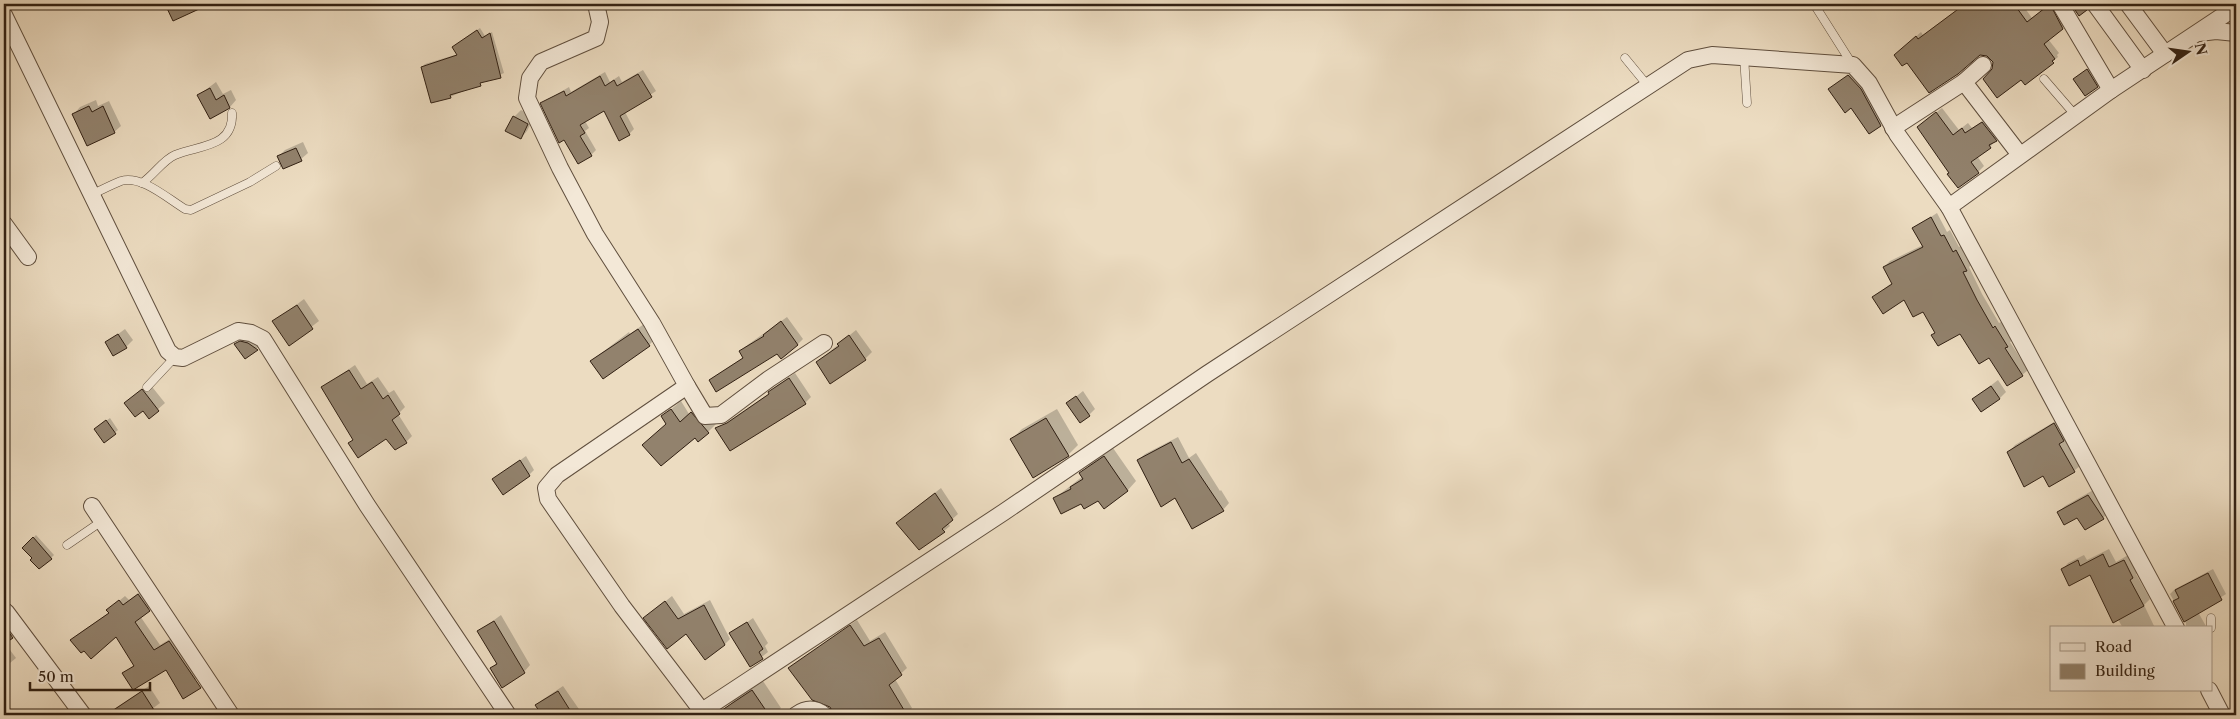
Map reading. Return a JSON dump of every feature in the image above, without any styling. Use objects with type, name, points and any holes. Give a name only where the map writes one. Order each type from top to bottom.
[{"type":"street","points":[[596,4],[600,22],[596,38],[541,62],[530,78],[527,98],[560,168],[595,234],[652,323],[705,416],[721,415],[769,379],[824,343]]},
{"type":"street","points":[[2060,4],[2111,90]]},
{"type":"street","points":[[2095,4],[2143,70]]},
{"type":"street","points":[[2128,4],[2166,54]]},
{"type":"street","points":[[1949,206],[2111,90],[2236,7]]},
{"type":"street","points":[[4,15],[168,351],[175,357],[183,358],[238,331],[251,333],[263,339],[367,505],[508,715]]},
{"type":"street","points":[[2197,34],[2216,31],[2236,33]]},
{"type":"street","points":[[688,386],[557,476],[546,488],[548,500],[701,714],[1207,374],[1688,60],[1712,55],[1853,65],[1868,83],[1894,128],[1949,206],[2175,626]]},
{"type":"street","points":[[1894,128],[1964,82],[1984,65]]},
{"type":"street","points":[[1964,82],[2020,155]]},
{"type":"street","points":[[4,224],[28,256]]},
{"type":"street","points":[[92,506],[231,715]]},
{"type":"street","points":[[6,612],[83,715]]},
{"type":"street","points":[[2210,692],[2222,715]]},
{"type":"street","points":[[796,715],[803,710],[812,709],[824,715]]},
{"type":"lane","points":[[1814,4],[1853,65]]},
{"type":"lane","points":[[1744,56],[1747,103]]},
{"type":"lane","points":[[1625,58],[1648,86]]},
{"type":"lane","points":[[2044,79],[2076,116]]},
{"type":"lane","points":[[142,183],[154,176],[165,161],[174,155],[212,144],[224,138],[232,124],[232,113]]},
{"type":"lane","points":[[91,195],[122,181],[142,183],[185,209],[191,210],[250,182],[276,166]]},
{"type":"lane","points":[[148,387],[175,357]]},
{"type":"lane","points":[[67,545],[102,520]]},
{"type":"lane","points":[[2211,626],[2212,618]]},
{"type":"building","points":[[165,4],[210,4],[173,21]]},
{"type":"building","points":[[1965,4],[2014,4],[2027,22],[2050,4],[2063,29],[2044,44],[2055,59],[2052,61],[2054,63],[2025,85],[2021,80],[1997,98],[1983,79],[1992,69],[1993,62],[1987,56],[1980,55],[1958,74],[1929,93],[1907,63],[1902,66],[1894,55],[1916,36],[1918,39]]},
{"type":"building","points":[[2071,4],[2085,4],[2087,10],[2079,16]]},
{"type":"building","points":[[477,30],[482,38],[490,33],[501,78],[480,83],[481,86],[450,95],[451,98],[431,103],[421,67],[457,55],[452,47]]},
{"type":"building","points":[[2087,69],[2098,87],[2085,96],[2073,79]]},
{"type":"building","points":[[638,74],[652,97],[620,116],[630,135],[619,141],[604,111],[580,125],[585,133],[580,136],[592,156],[578,164],[564,140],[559,143],[540,103],[564,91],[566,96],[600,76],[605,86],[614,80],[617,86]]},
{"type":"building","points":[[1848,75],[1861,89],[1881,126],[1869,134],[1851,108],[1845,113],[1828,89]]},
{"type":"building","points":[[210,88],[216,100],[224,95],[230,108],[210,119],[197,95]]},
{"type":"building","points":[[89,106],[92,112],[103,106],[115,133],[87,146],[72,114]]},
{"type":"building","points":[[1936,112],[1953,135],[1962,128],[1965,133],[1982,122],[1997,141],[1989,145],[1991,148],[1971,162],[1979,173],[1958,188],[1917,127]]},
{"type":"building","points":[[513,116],[528,124],[521,139],[505,131]]},
{"type":"building","points":[[296,148],[302,161],[283,169],[277,156]]},
{"type":"building","points":[[1931,217],[1941,236],[1944,235],[1953,252],[1956,250],[1967,271],[1963,272],[1977,300],[1993,328],[1995,326],[2008,347],[2005,348],[2023,376],[2007,386],[1989,358],[1979,364],[1960,334],[1938,346],[1931,335],[1935,333],[1923,312],[1913,317],[1904,300],[1883,314],[1872,297],[1892,284],[1883,267],[1923,247],[1912,228]]},
{"type":"building","points":[[297,305],[313,329],[289,346],[272,321]]},
{"type":"building","points":[[781,321],[798,345],[781,359],[777,354],[716,392],[709,380],[743,358],[739,351],[764,336]]},
{"type":"building","points":[[638,329],[650,346],[603,379],[590,361]]},
{"type":"building","points":[[118,334],[127,348],[113,356],[105,342]]},
{"type":"building","points":[[849,335],[866,360],[830,384],[816,362],[839,346],[837,344]]},
{"type":"building","points":[[240,341],[248,343],[258,350],[245,359],[234,344]]},
{"type":"building","points":[[349,370],[361,389],[372,382],[383,399],[388,395],[400,414],[392,420],[407,443],[395,450],[386,439],[358,458],[348,443],[353,440],[321,387]]},
{"type":"building","points":[[789,378],[806,404],[730,451],[715,428],[727,423]]},
{"type":"building","points":[[1991,386],[2000,399],[1981,412],[1972,399]]},
{"type":"building","points":[[142,389],[159,411],[149,419],[143,411],[135,417],[124,403]]},
{"type":"building","points":[[1076,396],[1090,416],[1080,423],[1066,403]]},
{"type":"building","points":[[671,409],[680,422],[691,412],[709,433],[698,442],[695,438],[661,466],[642,445],[666,424],[661,416]]},
{"type":"building","points":[[1046,418],[1069,456],[1033,478],[1010,439]]},
{"type":"building","points":[[106,420],[116,434],[104,443],[94,429]]},
{"type":"building","points":[[2054,423],[2064,441],[2059,444],[2075,472],[2049,487],[2043,476],[2024,487],[2007,452]]},
{"type":"building","points":[[1171,442],[1182,463],[1189,459],[1224,511],[1192,529],[1175,498],[1161,507],[1137,460]]},
{"type":"building","points":[[1104,456],[1128,491],[1104,509],[1098,501],[1084,509],[1081,504],[1061,514],[1053,498],[1071,489],[1070,487],[1083,479],[1079,473]]},
{"type":"building","points":[[520,460],[530,476],[503,495],[492,479]]},
{"type":"building","points":[[935,493],[953,520],[942,529],[945,532],[919,550],[896,523]]},
{"type":"building","points":[[2088,495],[2104,519],[2085,530],[2077,518],[2064,525],[2057,512]]},
{"type":"building","points":[[33,537],[52,559],[39,569],[22,548]]},
{"type":"building","points":[[2103,554],[2109,567],[2124,560],[2133,578],[2130,580],[2144,606],[2113,623],[2090,575],[2069,586],[2061,569],[2078,560],[2080,566]]},
{"type":"building","points":[[2208,573],[2222,600],[2184,622],[2173,601],[2179,598],[2175,590]]},
{"type":"building","points":[[138,594],[150,611],[135,622],[154,650],[169,641],[201,688],[183,699],[166,670],[133,690],[122,673],[134,666],[116,637],[91,659],[84,651],[81,653],[70,640],[109,613],[106,610],[119,600],[123,605]]},
{"type":"building","points":[[665,601],[678,619],[704,605],[725,645],[705,660],[686,634],[667,649],[643,618]]},
{"type":"building","points":[[494,621],[525,673],[502,688],[490,668],[497,664],[477,631]]},
{"type":"building","points":[[747,622],[763,649],[759,652],[763,659],[750,667],[729,633]]},
{"type":"building","points":[[850,625],[864,646],[879,638],[902,675],[889,685],[907,715],[834,715],[830,707],[812,700],[788,668]]},
{"type":"building","points":[[4,626],[13,638],[4,644]]},
{"type":"building","points":[[752,690],[769,715],[715,715],[731,704]]},
{"type":"building","points":[[142,691],[154,710],[146,715],[106,715]]},
{"type":"building","points":[[558,691],[573,715],[542,715],[535,705]]}]
